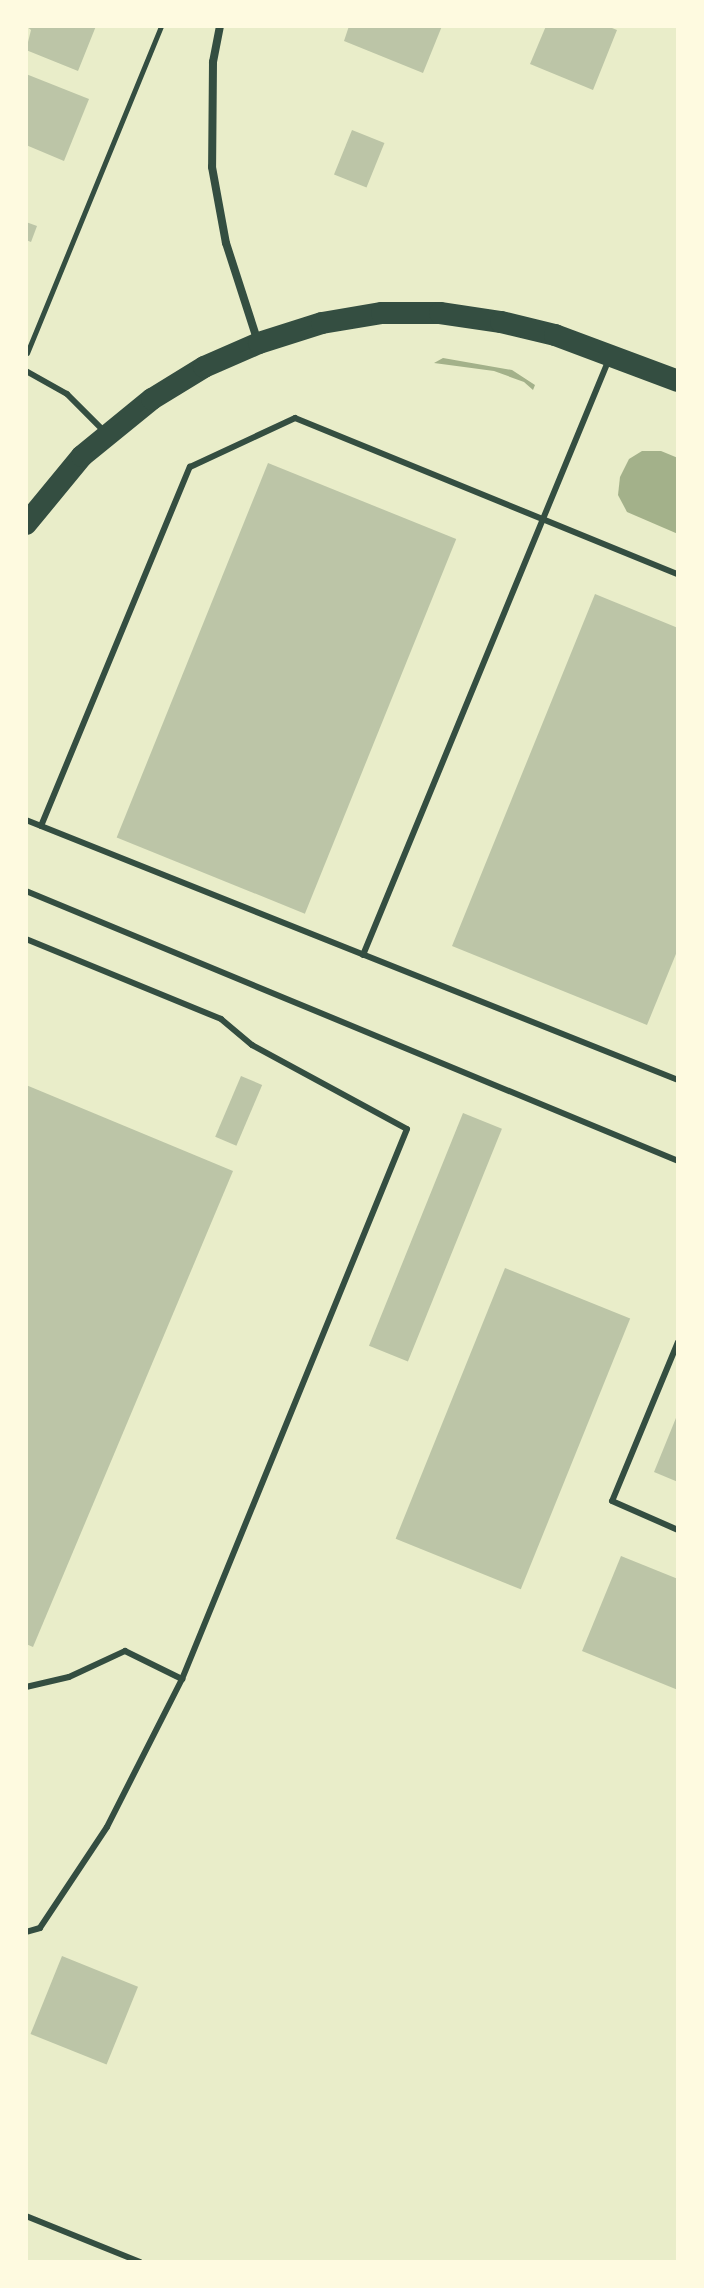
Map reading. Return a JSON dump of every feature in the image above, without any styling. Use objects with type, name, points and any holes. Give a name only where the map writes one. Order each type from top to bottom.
[{"type":"highway","points":[[26,524],[55,485],[106,434],[152,399],[204,367],[259,343],[322,323],[382,313],[440,313],[515,325],[611,354],[678,381]]},
{"type":"street","points":[[220,26],[213,62],[212,167],[226,243],[259,343]]},
{"type":"lane","points":[[363,955],[611,354]]},
{"type":"lane","points":[[26,371],[67,394],[106,434]]},
{"type":"lane","points":[[41,826],[190,467],[295,418],[678,574]]},
{"type":"lane","points":[[26,820],[678,1080]]},
{"type":"lane","points":[[26,891],[678,1161]]},
{"type":"lane","points":[[26,939],[221,1019],[252,1045],[407,1129],[182,1679],[107,1827],[40,1928],[26,1932]]},
{"type":"lane","points":[[678,1342],[612,1501],[678,1530]]},
{"type":"lane","points":[[26,1687],[69,1677],[125,1651],[182,1679]]},
{"type":"lane","points":[[26,2216],[140,2262]]},
{"type":"path","points":[[27,354],[161,26]]},
{"type":"shaded area","points":[[443,358],[512,370],[535,385],[533,390],[524,382],[494,371],[434,363]]},
{"type":"shaded area","points":[[642,451],[661,451],[678,458],[678,534],[627,512],[618,495],[620,477],[629,459]]},
{"type":"building","points":[[26,26],[96,26],[78,71],[26,50],[31,30]]},
{"type":"building","points":[[349,26],[442,26],[423,73],[344,41]]},
{"type":"building","points":[[546,26],[607,26],[617,30],[593,90],[530,64]]},
{"type":"building","points":[[26,74],[89,99],[64,161],[26,145]]},
{"type":"building","points":[[352,130],[384,143],[366,188],[334,175]]},
{"type":"building","points":[[26,222],[37,226],[31,242],[26,240]]},
{"type":"building","points":[[268,463],[456,539],[305,914],[117,838]]},
{"type":"building","points":[[595,594],[678,628],[678,949],[647,1025],[452,946]]},
{"type":"building","points":[[241,1076],[262,1085],[236,1146],[215,1137]]},
{"type":"building","points":[[26,1085],[233,1171],[33,1647],[26,1644]]},
{"type":"building","points":[[463,1113],[502,1129],[408,1361],[369,1346]]},
{"type":"building","points":[[505,1268],[630,1319],[521,1589],[396,1539]]},
{"type":"building","points":[[678,1413],[678,1482],[654,1472]]},
{"type":"building","points":[[621,1556],[678,1579],[678,1690],[582,1651]]},
{"type":"building","points":[[62,1956],[138,1987],[107,2065],[31,2034]]}]
